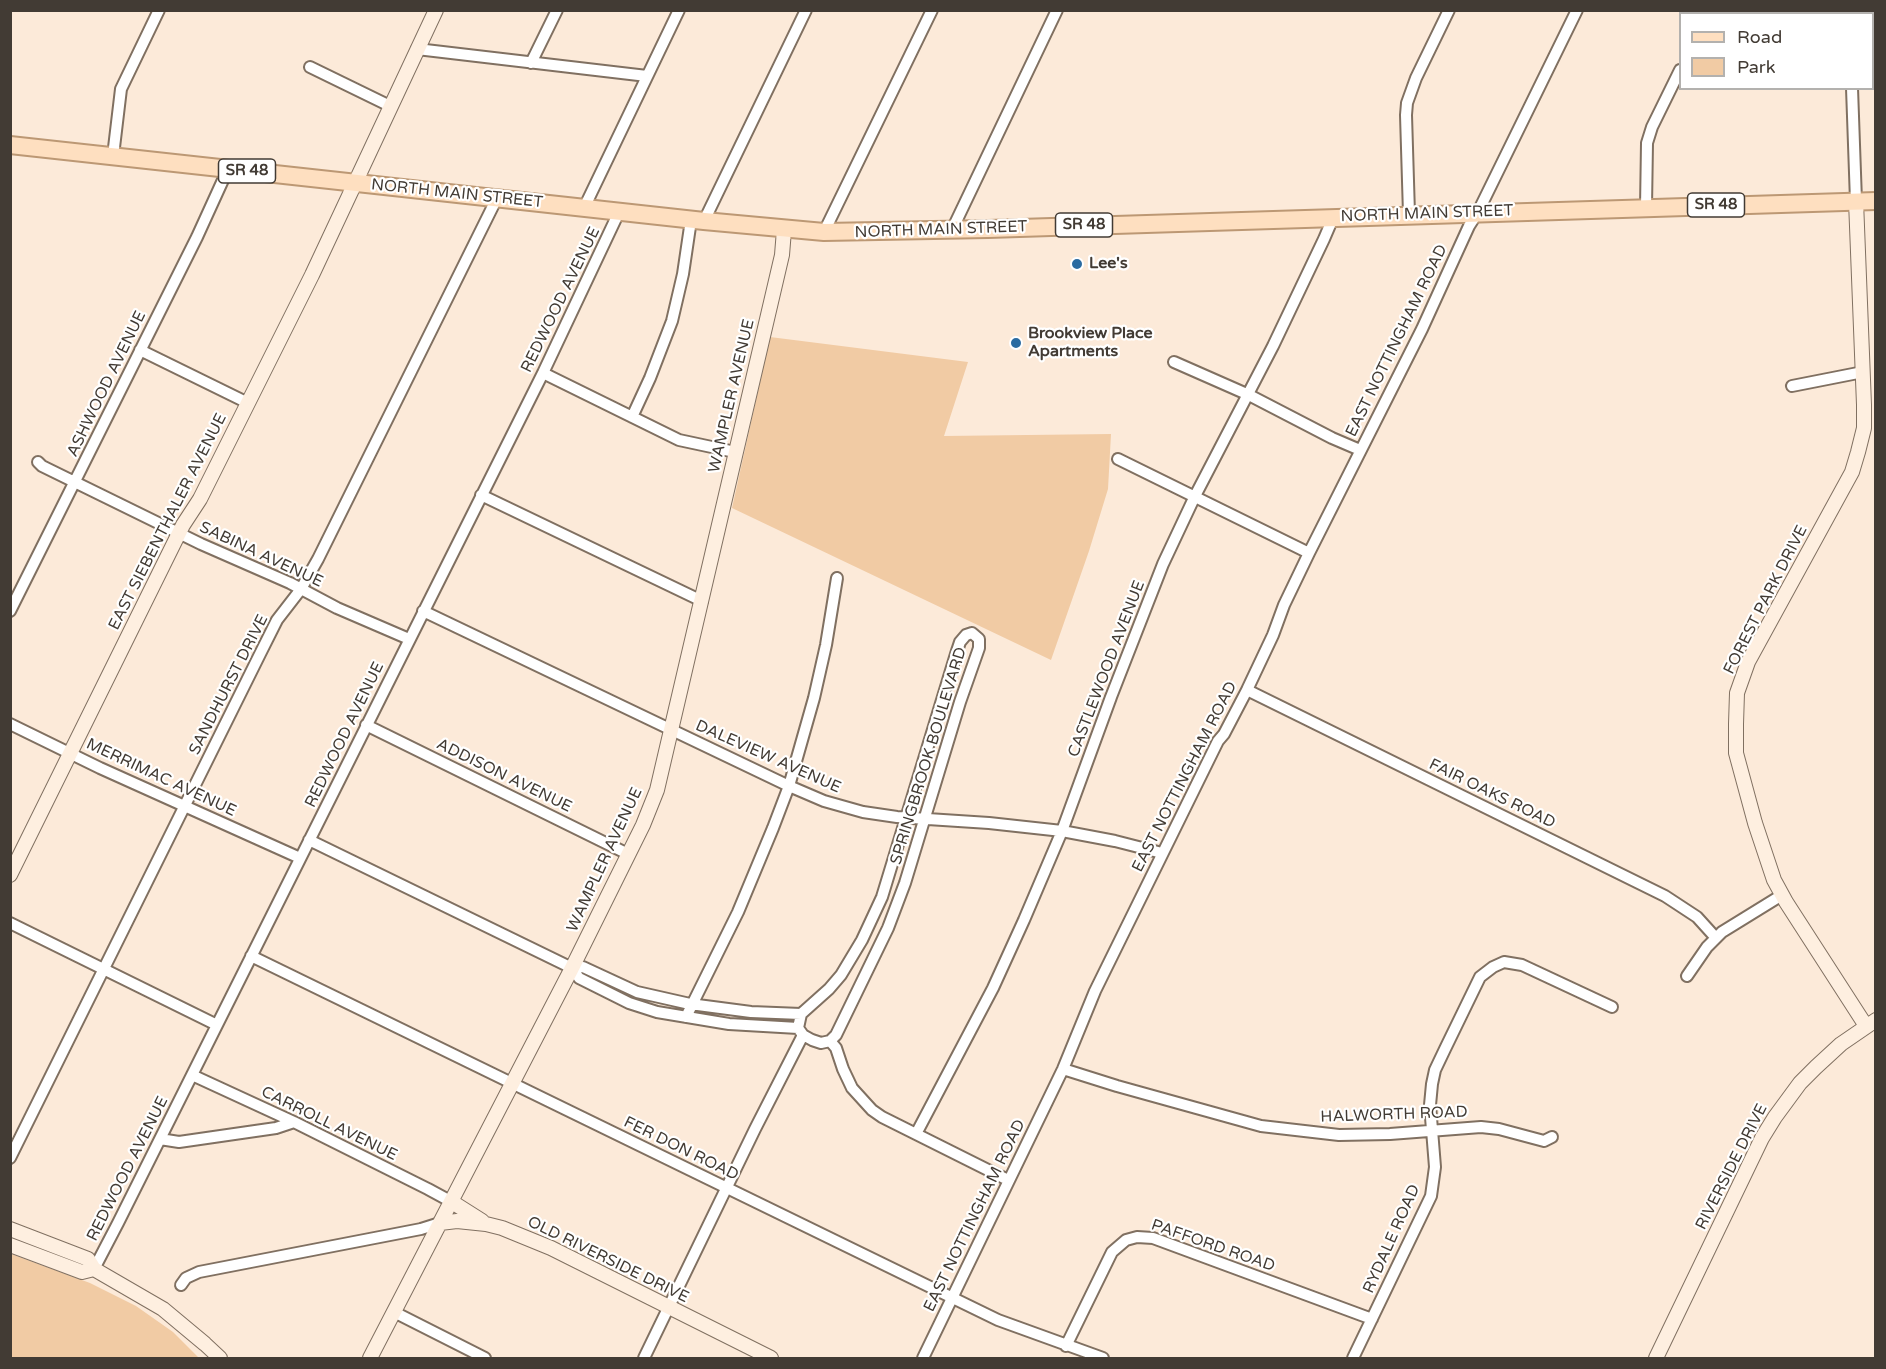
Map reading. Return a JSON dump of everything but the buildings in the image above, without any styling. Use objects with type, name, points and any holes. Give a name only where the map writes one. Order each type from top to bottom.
[{"type":"main road","name":"NORTH MAIN STREET","points":[[10,145],[697,221],[825,232],[1875,201]]},
{"type":"street","points":[[113,156],[121,89],[159,10]]},
{"type":"street","name":"EAST SIEBENTHALER AVENUE","points":[[10,875],[179,533],[200,499],[312,275],[436,10]]},
{"type":"street","points":[[531,63],[557,10]]},
{"type":"street","points":[[584,208],[679,10]]},
{"type":"street","points":[[632,417],[672,321],[697,221],[806,10]]},
{"type":"street","points":[[825,232],[932,10]]},
{"type":"street","points":[[952,230],[1057,10]]},
{"type":"street","points":[[1409,214],[1407,103],[1449,10]]},
{"type":"street","name":"EAST NOTTINGHAM ROAD","points":[[923,1359],[1063,1069],[1095,991],[1218,741],[1247,690],[1309,553],[1422,330],[1469,226],[1577,10]]},
{"type":"street","points":[[417,49],[647,76]]},
{"type":"street","points":[[310,68],[390,106]]},
{"type":"street","points":[[1646,207],[1647,143],[1652,127],[1678,81]]},
{"type":"street","points":[[1852,90],[1856,201]]},
{"type":"street","name":"ASHWOOD AVENUE","points":[[10,611],[228,169]]},
{"type":"street","name":"SANDHURST DRIVE","points":[[10,1158],[278,620],[301,590],[323,548],[497,198]]},
{"type":"street","name":"FOREST PARK DRIVE","points":[[1856,201],[1869,370],[1864,428],[1852,472],[1748,662],[1737,693],[1736,753],[1763,851],[1782,895],[1871,1023]]},
{"type":"street","name":"REDWOOD AVENUE","points":[[93,1269],[543,373],[619,212]]},
{"type":"street","name":"CASTLEWOOD AVENUE","points":[[916,1134],[993,988],[1024,920],[1062,831],[1144,610],[1195,496],[1249,395],[1333,218]]},
{"type":"street","name":"WAMPLER AVENUE","points":[[370,1359],[572,968],[643,825],[657,790],[782,255],[784,230]]},
{"type":"street","points":[[140,350],[248,403]]},
{"type":"street","points":[[1174,362],[1249,395],[1360,450]]},
{"type":"street","points":[[1792,386],[1869,370]]},
{"type":"street","points":[[543,373],[679,440],[735,452]]},
{"type":"street","points":[[1118,459],[1309,553]]},
{"type":"street","name":"SABINA AVENUE","points":[[38,462],[179,533],[409,639]]},
{"type":"street","points":[[481,495],[702,601]]},
{"type":"street","points":[[686,1017],[690,1004],[738,912],[789,786],[819,677],[837,578]]},
{"type":"street","name":"DALEVIEW AVENUE","points":[[423,611],[789,786],[847,808],[906,818],[989,823],[1062,831],[1162,853]]},
{"type":"street","name":"SPRINGBROOK BOULEVARD","points":[[801,1014],[841,975],[862,940],[882,897],[960,642],[966,635],[972,633],[979,639],[979,648],[936,778],[926,819],[905,883],[874,959],[830,1041]]},
{"type":"street","name":"FAIR OAKS ROAD","points":[[1247,690],[1665,896],[1697,918],[1716,938]]},
{"type":"street","name":"MERRIMAC AVENUE","points":[[10,724],[300,858]]},
{"type":"street","name":"ADDISON AVENUE","points":[[366,725],[628,854]]},
{"type":"street","points":[[309,840],[572,968],[579,978],[629,1003],[657,1012],[686,1017],[801,1031],[821,1043],[830,1041],[836,1048],[852,1088],[861,1100],[882,1118],[1008,1180]]},
{"type":"street","points":[[1686,976],[1716,938],[1731,926],[1782,895]]},
{"type":"street","points":[[10,922],[217,1025]]},
{"type":"street","name":"FER DON ROAD","points":[[251,956],[952,1298],[999,1320],[1103,1359]]},
{"type":"street","name":"RYDALE ROAD","points":[[1353,1359],[1431,1196],[1436,1167],[1431,1095],[1435,1070],[1476,982],[1486,971],[1496,965],[1511,962],[1522,965],[1612,1008]]},
{"type":"street","points":[[572,968],[583,967],[637,992],[690,1004],[751,1012],[801,1014],[801,1031],[644,1359]]},
{"type":"street","name":"RIVERSIDE DRIVE","points":[[1656,1359],[1762,1138],[1775,1117],[1800,1083],[1816,1066],[1841,1044],[1871,1023]]},
{"type":"street","name":"HALWORTH ROAD","points":[[1063,1069],[1261,1126],[1310,1133],[1390,1134],[1480,1127],[1499,1129],[1544,1141],[1552,1137]]},
{"type":"street","name":"CARROLL AVENUE","points":[[192,1075],[294,1122],[452,1202]]},
{"type":"street","points":[[160,1138],[179,1142],[276,1128],[294,1122]]},
{"type":"street","points":[[452,1202],[486,1224]]},
{"type":"street","name":"OLD RIVERSIDE DRIVE","points":[[181,1285],[186,1278],[199,1272],[421,1228],[440,1222],[486,1224],[551,1248],[771,1359]]},
{"type":"street","points":[[10,1229],[88,1259],[93,1269],[163,1309],[220,1359]]},
{"type":"street","name":"PAFFORD ROAD","points":[[1066,1346],[1112,1252],[1126,1240],[1137,1237],[1153,1238],[1372,1319]]},
{"type":"street","points":[[10,1245],[82,1272],[93,1269]]},
{"type":"street","points":[[394,1312],[485,1359]]},
{"type":"green space","points":[[770,337],[968,362],[944,436],[1111,434],[1108,489],[1051,660],[732,508]]},
{"type":"green space","points":[[11,1254],[90,1283],[136,1306],[173,1332],[199,1358],[11,1358]]},
{"type":"place","name":"Lee's","points":[[1077,264]]},
{"type":"place","name":"Brookview Place Apartments","points":[[1016,343]]}]
